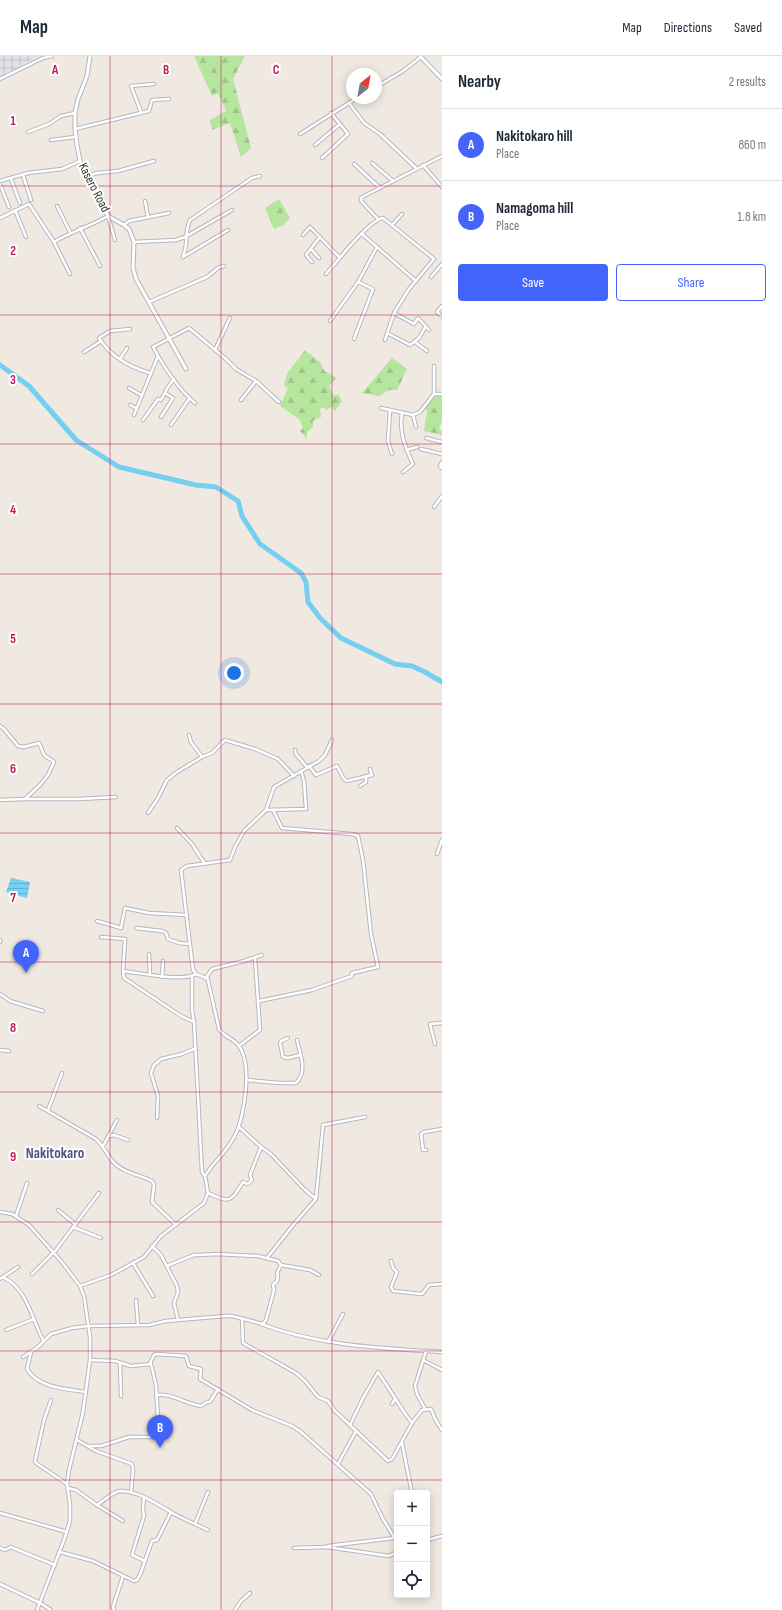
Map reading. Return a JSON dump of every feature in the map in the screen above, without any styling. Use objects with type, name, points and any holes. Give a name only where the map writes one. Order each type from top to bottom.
[{"type":"street","points":[[0,79],[43,58],[52,56]]},
{"type":"street","name":"Kasero Road","points":[[90,56],[87,76],[78,98],[75,113],[75,136],[80,161],[108,216],[124,224]]},
{"type":"street","points":[[382,83],[403,71],[421,57],[442,79]]},
{"type":"street","points":[[142,112],[131,86],[154,84]]},
{"type":"street","points":[[75,129],[149,110],[152,100],[169,99]]},
{"type":"street","points":[[300,134],[347,104]]},
{"type":"street","points":[[350,104],[364,123],[380,134],[416,168]]},
{"type":"street","points":[[28,132],[49,124],[61,116],[75,113]]},
{"type":"street","points":[[322,158],[348,134],[331,113]]},
{"type":"street","points":[[315,145],[340,124]]},
{"type":"street","points":[[51,140],[75,136]]},
{"type":"street","points":[[378,219],[361,201],[361,198],[416,168],[442,156]]},
{"type":"street","points":[[0,181],[22,175],[62,169],[80,161]]},
{"type":"street","points":[[88,176],[97,173],[118,171],[154,161]]},
{"type":"street","points":[[354,164],[380,188]]},
{"type":"street","points":[[372,164],[393,181]]},
{"type":"street","points":[[423,165],[442,187]]},
{"type":"street","points":[[22,175],[32,200]]},
{"type":"street","points":[[228,230],[183,257],[186,243],[185,238],[190,220],[252,178],[260,176]]},
{"type":"street","points":[[11,178],[20,203]]},
{"type":"street","points":[[0,184],[10,207]]},
{"type":"street","points":[[145,201],[148,218]]},
{"type":"street","points":[[0,218],[29,204],[54,242],[70,274]]},
{"type":"street","points":[[57,206],[70,232]]},
{"type":"street","points":[[15,210],[26,237]]},
{"type":"street","points":[[134,242],[176,240],[185,238],[232,210]]},
{"type":"street","points":[[169,213],[129,221],[124,224],[129,229],[134,242],[134,271],[149,302],[186,369]]},
{"type":"street","points":[[392,225],[402,214]]},
{"type":"street","points":[[54,242],[70,232],[95,223],[108,216],[115,240]]},
{"type":"street","points":[[326,274],[362,234],[378,219],[385,218],[434,259],[409,289],[394,313],[385,340]]},
{"type":"street","points":[[303,235],[310,227],[339,257],[342,256]]},
{"type":"street","points":[[80,228],[100,266]]},
{"type":"street","points":[[362,234],[416,281]]},
{"type":"street","points":[[312,262],[306,255],[320,238]]},
{"type":"street","points":[[330,321],[358,282],[377,248]]},
{"type":"street","points":[[310,249],[319,258]]},
{"type":"street","points":[[431,277],[442,264]]},
{"type":"street","points":[[149,302],[207,277],[224,266]]},
{"type":"street","points":[[354,339],[373,289],[358,282]]},
{"type":"street","points":[[442,306],[437,312],[442,316]]},
{"type":"street","points":[[394,313],[414,324],[418,318],[429,330]]},
{"type":"street","points":[[215,350],[230,318]]},
{"type":"street","points":[[387,333],[410,345],[415,342],[426,326]]},
{"type":"street","points":[[195,404],[189,399],[174,379],[153,346],[190,328],[236,369],[256,382],[280,402]]},
{"type":"street","points":[[130,329],[110,331],[98,338],[107,350],[120,359],[134,368],[150,373]]},
{"type":"street","points":[[84,352],[101,341]]},
{"type":"street","points":[[415,342],[427,351]]},
{"type":"street","points":[[120,359],[127,348]]},
{"type":"street","points":[[134,414],[158,356]]},
{"type":"street","points":[[381,408],[413,415],[420,412],[434,394],[434,366]]},
{"type":"street","points":[[143,420],[158,399],[160,400],[174,379]]},
{"type":"street","points":[[241,400],[256,382]]},
{"type":"street","points":[[129,388],[141,395]]},
{"type":"street","points":[[161,417],[173,398],[164,393]]},
{"type":"street","points":[[434,394],[442,394]]},
{"type":"street","points":[[171,425],[189,399]]},
{"type":"street","points":[[130,405],[136,408]]},
{"type":"street","points":[[390,410],[388,441],[392,454]]},
{"type":"street","points":[[402,412],[402,435],[406,450],[413,464],[403,472]]},
{"type":"street","points":[[413,415],[416,427]]},
{"type":"street","points":[[426,438],[442,442]]},
{"type":"street","points":[[406,450],[417,447]]},
{"type":"street","points":[[421,449],[442,454]]},
{"type":"street","points":[[442,462],[440,466],[442,468]]},
{"type":"street","points":[[434,507],[442,496]]},
{"type":"street","points":[[0,726],[4,728],[18,746],[39,744],[44,755],[54,762],[48,775],[25,799]]},
{"type":"street","points":[[189,735],[191,742],[202,757]]},
{"type":"street","points":[[148,813],[167,780],[202,757],[212,753],[226,740],[255,749],[278,759],[294,776]]},
{"type":"street","points":[[207,978],[196,974],[193,970],[181,870],[187,866],[230,860],[244,831],[266,810],[274,787],[319,761],[325,754],[332,740]]},
{"type":"street","points":[[295,750],[296,754],[316,775],[337,766],[344,779],[347,780],[372,775],[370,769]]},
{"type":"street","points":[[266,810],[306,810],[304,781],[301,771]]},
{"type":"street","points":[[360,786],[366,782],[366,776]]},
{"type":"street","points":[[0,800],[116,797]]},
{"type":"street","points":[[258,1001],[312,990],[328,983],[345,979],[352,976],[352,973],[378,967],[371,934],[363,860],[358,836],[352,834],[282,828],[273,810]]},
{"type":"street","points":[[177,828],[192,844],[205,864]]},
{"type":"street","points":[[437,854],[442,840]]},
{"type":"street","points":[[97,921],[121,928],[125,908],[149,913],[186,915]]},
{"type":"street","points":[[136,928],[162,931],[166,933],[168,939],[179,943],[190,944]]},
{"type":"street","points":[[101,937],[125,939],[124,978],[181,1016],[194,1022]]},
{"type":"street","points":[[149,954],[150,975]]},
{"type":"street","points":[[205,1176],[233,1139],[238,1127],[247,1080],[244,1057],[239,1046],[224,1035],[219,1029],[207,974],[212,969],[262,955]]},
{"type":"street","points":[[239,1046],[260,1030],[255,958]]},
{"type":"street","points":[[162,976],[164,961]]},
{"type":"street","points":[[123,971],[150,975],[185,977],[196,974]]},
{"type":"street","points":[[80,1286],[111,1275],[144,1257],[162,1236],[204,1203],[208,1193],[205,1184],[205,1176],[202,1172],[196,1048],[192,1010],[192,976]]},
{"type":"street","points":[[0,994],[10,1001],[43,1011]]},
{"type":"street","points":[[435,1044],[430,1024],[442,1024]]},
{"type":"street","points":[[288,1038],[280,1043],[283,1057],[300,1055]]},
{"type":"street","points":[[247,1080],[296,1083],[299,1080],[303,1070],[297,1040]]},
{"type":"street","points":[[157,1118],[158,1096],[151,1073],[154,1065],[161,1059],[182,1054],[196,1048]]},
{"type":"street","points":[[0,1050],[9,1051]]},
{"type":"street","points":[[48,1110],[62,1073]]},
{"type":"street","points":[[39,1106],[96,1139],[118,1167],[152,1181],[154,1185],[152,1202],[176,1225]]},
{"type":"street","points":[[267,1258],[316,1199],[323,1125],[365,1117]]},
{"type":"street","points":[[103,1146],[117,1120]]},
{"type":"street","points":[[238,1127],[261,1148],[271,1154],[304,1189],[316,1199]]},
{"type":"street","points":[[426,1150],[423,1150],[421,1134],[424,1132],[442,1129]]},
{"type":"street","points":[[108,1136],[114,1135],[128,1140]]},
{"type":"street","points":[[208,1193],[224,1200],[233,1197],[243,1182],[248,1184],[252,1180],[250,1175],[261,1148]]},
{"type":"street","points":[[16,1216],[27,1183]]},
{"type":"street","points":[[32,1274],[54,1252],[99,1193]]},
{"type":"street","points":[[58,1210],[74,1225],[101,1238]]},
{"type":"street","points":[[0,1212],[16,1216],[34,1230],[54,1252],[80,1286],[84,1296],[91,1344],[86,1392],[67,1484],[70,1512],[67,1532],[37,1610]]},
{"type":"street","points":[[152,1246],[161,1255],[168,1266],[177,1286],[178,1292],[174,1303],[178,1320]]},
{"type":"street","points":[[168,1266],[194,1255],[218,1254],[267,1258],[278,1261],[281,1265],[310,1270],[319,1275]]},
{"type":"street","points":[[391,1261],[393,1268],[397,1272],[391,1287],[394,1291],[422,1294],[429,1285],[442,1284]]},
{"type":"street","points":[[133,1263],[153,1296]]},
{"type":"street","points":[[23,1357],[43,1342],[43,1340],[57,1332],[88,1326],[149,1325],[178,1320],[226,1316],[242,1318],[263,1324],[266,1320],[274,1290],[273,1285],[278,1276],[277,1273],[281,1265]]},
{"type":"street","points":[[1,1278],[18,1267]]},
{"type":"street","points":[[1,1278],[12,1282],[20,1292],[34,1318],[43,1340]]},
{"type":"street","points":[[136,1300],[138,1325]]},
{"type":"street","points":[[328,1342],[343,1314]]},
{"type":"street","points":[[6,1330],[34,1318]]},
{"type":"street","points":[[242,1318],[243,1344],[303,1379],[318,1397],[328,1401],[334,1410],[388,1461],[392,1459],[412,1423],[420,1412],[425,1409],[429,1408],[432,1410],[435,1419],[442,1430]]},
{"type":"street","points":[[252,1321],[273,1329],[328,1342],[372,1348],[442,1352]]},
{"type":"street","points":[[32,1351],[27,1368],[34,1378],[50,1385],[86,1392]]},
{"type":"street","points":[[425,1409],[417,1394],[415,1386],[426,1351]]},
{"type":"street","points":[[150,1363],[154,1355],[184,1355],[188,1358],[189,1366],[201,1369],[200,1379],[252,1410],[292,1426],[301,1432],[371,1494],[394,1538],[322,1547],[294,1548]]},
{"type":"street","points":[[90,1360],[115,1361],[130,1366],[150,1363]]},
{"type":"street","points":[[423,1360],[442,1370]]},
{"type":"street","points":[[120,1363],[121,1396]]},
{"type":"street","points":[[150,1363],[153,1366],[158,1419]]},
{"type":"street","points":[[350,1425],[378,1372],[412,1423]]},
{"type":"street","points":[[156,1395],[162,1394],[186,1403],[201,1406],[207,1402],[210,1402],[218,1389]]},
{"type":"street","points":[[392,1404],[395,1399]]},
{"type":"street","points":[[51,1400],[44,1420],[35,1461],[67,1484]]},
{"type":"street","points":[[338,1464],[356,1431]]},
{"type":"street","points":[[88,1446],[101,1446],[129,1437],[162,1437]]},
{"type":"street","points":[[77,1440],[132,1464],[134,1469],[131,1493]]},
{"type":"street","points":[[402,1442],[411,1490]]},
{"type":"street","points":[[68,1488],[76,1490],[123,1521]]},
{"type":"street","points":[[97,1505],[110,1495],[119,1491],[131,1493],[144,1497],[208,1530]]},
{"type":"street","points":[[195,1524],[208,1492]]},
{"type":"street","points":[[144,1497],[142,1510],[144,1516],[132,1555],[145,1561]]},
{"type":"street","points":[[60,1552],[93,1561],[134,1581],[137,1580],[152,1541],[157,1540],[171,1512]]},
{"type":"street","points":[[0,1513],[67,1532]]},
{"type":"street","points":[[430,1539],[442,1536]]},
{"type":"street","points":[[0,1548],[5,1550],[11,1547],[55,1564]]},
{"type":"street","points":[[322,1547],[389,1556],[394,1554]]},
{"type":"street","points":[[113,1610],[123,1576]]},
{"type":"street","points":[[0,1584],[52,1610]]},
{"type":"street","points":[[235,1610],[241,1601],[250,1593]]},
{"type":"shaded area","points":[[0,56],[36,56],[36,57],[0,78]]},
{"type":"green space","points":[[194,56],[245,56],[233,79],[251,148],[241,157],[230,123],[212,130],[210,120],[226,111],[218,93],[212,96]]},
{"type":"green space","points":[[279,199],[290,218],[284,225],[274,229],[265,208]]},
{"type":"green space","points":[[305,350],[320,362],[325,372],[336,378],[329,386],[334,396],[338,394],[342,401],[335,411],[331,407],[326,410],[324,407],[320,409],[321,417],[313,421],[313,427],[307,432],[307,439],[300,431],[303,428],[300,420],[280,406],[288,388],[284,385],[287,374]]},
{"type":"green space","points":[[392,358],[407,369],[397,390],[389,390],[379,396],[362,393]]},
{"type":"green space","points":[[431,394],[442,395],[442,421],[439,429],[442,431],[442,435],[424,431],[427,410],[424,410],[430,401]]},
{"type":"water","points":[[11,878],[30,882],[27,898],[6,892]]},
{"type":"waterway","points":[[0,365],[29,386],[76,440],[119,467],[196,485],[216,487],[238,501],[242,516],[260,544],[301,573],[306,582],[308,602],[320,618],[341,638],[395,664],[412,666],[442,682]]},
{"type":"place","name":"Nakitokaro hill","points":[[26,973]]},
{"type":"place","name":"Namagoma hill","points":[[160,1448]]},
{"type":"district","name":"Nakitokaro","points":[[55,1153]]}]
